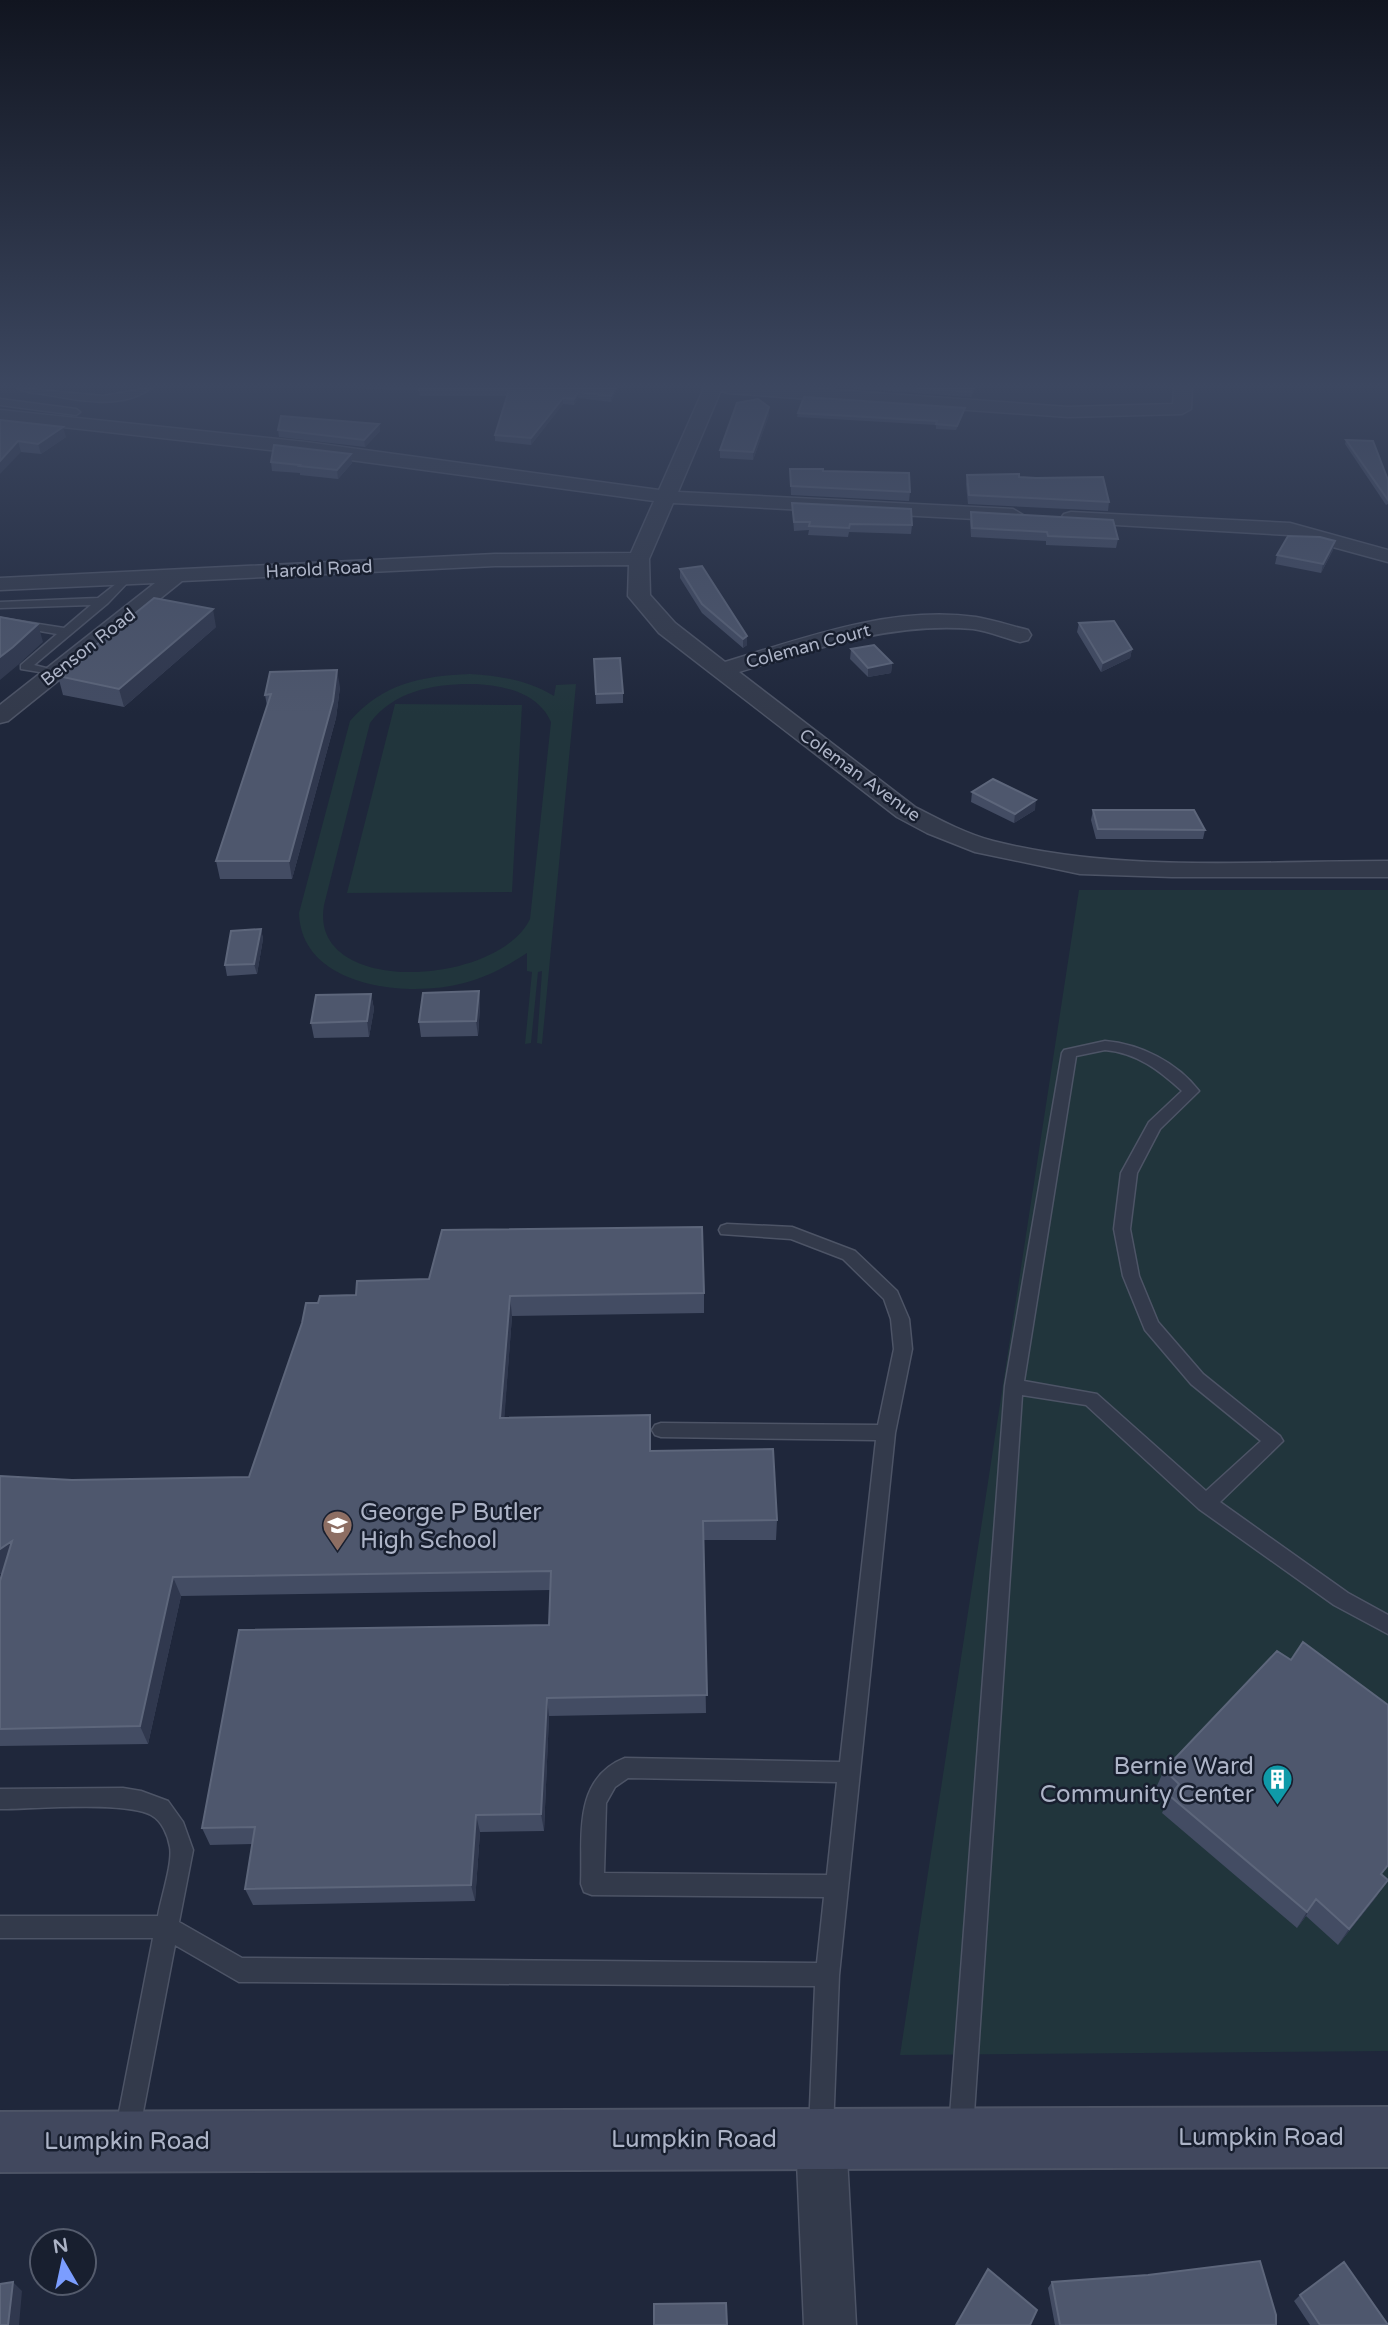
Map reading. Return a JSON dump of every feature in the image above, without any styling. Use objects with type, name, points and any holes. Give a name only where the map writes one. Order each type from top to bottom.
[{"type":"main road","name":"Lumpkin Road","points":[[0,2142],[1388,2137]]},
{"type":"street","points":[[662,496],[1027,515]]},
{"type":"street","name":"Coleman Avenue","points":[[666,497],[639,559],[637,588],[645,605],[667,628],[906,812],[936,828],[984,848],[1044,861],[1107,867],[1388,869]]},
{"type":"street","points":[[1055,517],[1290,529],[1388,556]]},
{"type":"street","name":"Harold Road","points":[[0,584],[495,560],[639,559]]},
{"type":"street","name":"Benson Road","points":[[0,716],[175,577]]},
{"type":"street","name":"Coleman Court","points":[[722,670],[842,634],[885,626],[975,623],[1020,635]]},
{"type":"street","points":[[821,2138],[830,2325]]},
{"type":"lane","points":[[54,673],[25,667],[104,601],[126,579]]},
{"type":"lane","points":[[0,605],[104,601]]},
{"type":"lane","points":[[0,621],[66,632]]},
{"type":"lane","points":[[960,2139],[1014,1386],[1069,1053],[1092,1044],[1128,1048],[1162,1064],[1191,1091],[1154,1126],[1129,1173],[1122,1229],[1131,1276],[1151,1325],[1197,1379],[1274,1441],[1206,1503]]},
{"type":"lane","points":[[727,1230],[792,1233],[849,1255],[891,1296],[900,1319],[903,1349],[886,1433],[827,1975],[821,2138]]},
{"type":"lane","points":[[1014,1386],[1091,1399],[1206,1503],[1341,1600],[1388,1625]]},
{"type":"lane","points":[[661,1430],[886,1433]]},
{"type":"lane","points":[[836,1886],[592,1884],[596,1801],[607,1780],[625,1768],[849,1772]]},
{"type":"lane","points":[[0,1799],[122,1799],[155,1805],[175,1825],[182,1850],[125,2141]]},
{"type":"lane","points":[[0,1927],[167,1927],[239,1970],[827,1975]]},
{"type":"shaded area","points":[[470,674],[514,680],[554,696],[556,685],[576,684],[542,1044],[537,1043],[542,971],[538,972],[531,1043],[525,1044],[532,972],[527,971],[527,953],[497,971],[464,983],[415,989],[388,987],[362,982],[338,972],[318,958],[304,938],[299,913],[350,721],[376,698],[404,684],[436,677]],"holes":[[[446,685],[487,685],[509,689],[529,698],[538,704],[551,722],[530,919],[511,942],[482,958],[446,969],[409,972],[373,968],[345,956],[327,935],[324,905],[370,723],[391,703],[417,691]]]},
{"type":"shaded area","points":[[395,704],[522,705],[512,892],[347,893]]},
{"type":"shaded area","points":[[1079,890],[1388,890],[1388,2051],[900,2055]]},
{"type":"building","points":[[999,496],[1108,496],[1109,502]]},
{"type":"building","points":[[792,503],[911,509],[912,525],[850,524],[849,528],[809,526],[810,522],[794,522]]},
{"type":"building","points":[[971,512],[1113,520],[1118,539],[1048,536],[1047,532],[972,528]]},
{"type":"building","points":[[1288,536],[1320,537],[1335,541],[1323,564],[1277,555]]},
{"type":"building","points":[[702,566],[747,636],[743,639],[702,604],[680,569]]},
{"type":"building","points":[[154,598],[213,609],[119,689],[58,676]]},
{"type":"building","points":[[0,617],[38,624],[0,657]]},
{"type":"building","points":[[1114,621],[1132,649],[1103,663],[1079,623]]},
{"type":"building","points":[[874,645],[892,663],[868,668],[851,649]]},
{"type":"building","points":[[620,658],[623,693],[596,694],[594,659]]},
{"type":"building","points":[[337,670],[333,701],[289,861],[216,861],[271,694],[265,695],[270,672]]},
{"type":"building","points":[[993,779],[1036,800],[1015,814],[972,792]]},
{"type":"building","points":[[1093,810],[1194,810],[1205,830],[1098,829]]},
{"type":"building","points":[[261,929],[254,964],[225,965],[231,931]]},
{"type":"building","points":[[479,991],[476,1021],[419,1022],[423,993]]},
{"type":"building","points":[[371,994],[367,1021],[311,1023],[316,995]]},
{"type":"building","points":[[702,1227],[704,1293],[510,1296],[500,1418],[650,1415],[650,1451],[773,1449],[777,1520],[703,1521],[707,1695],[547,1698],[541,1814],[476,1815],[471,1885],[245,1889],[255,1827],[202,1828],[239,1630],[549,1625],[551,1571],[173,1577],[140,1726],[0,1729],[0,1581],[12,1541],[0,1549],[0,1476],[72,1480],[249,1477],[302,1323],[306,1303],[318,1303],[320,1296],[356,1295],[357,1281],[429,1279],[442,1230]]},
{"type":"building","name":"Bernie Ward Community Center","points":[[1303,1642],[1388,1705],[1388,1865],[1381,1874],[1388,1880],[1349,1929],[1316,1899],[1307,1912],[1170,1796],[1179,1784],[1164,1770],[1277,1651],[1291,1660]]},
{"type":"building","points":[[1260,2261],[1276,2315],[1276,2325],[1060,2325],[1052,2282],[1148,2275]]},
{"type":"building","points":[[1344,2262],[1388,2325],[1320,2325],[1300,2295]]},
{"type":"building","points":[[988,2269],[1037,2310],[1030,2325],[956,2325]]},
{"type":"building","points":[[13,2282],[8,2325],[0,2325],[0,2284]]},
{"type":"building","points":[[726,2303],[727,2325],[654,2325],[654,2304]]},
{"type":"place","name":"George P Butler High School","points":[[337,1553]]},
{"type":"place","name":"Bernie Ward Community Center","points":[[1277,1807]]}]
